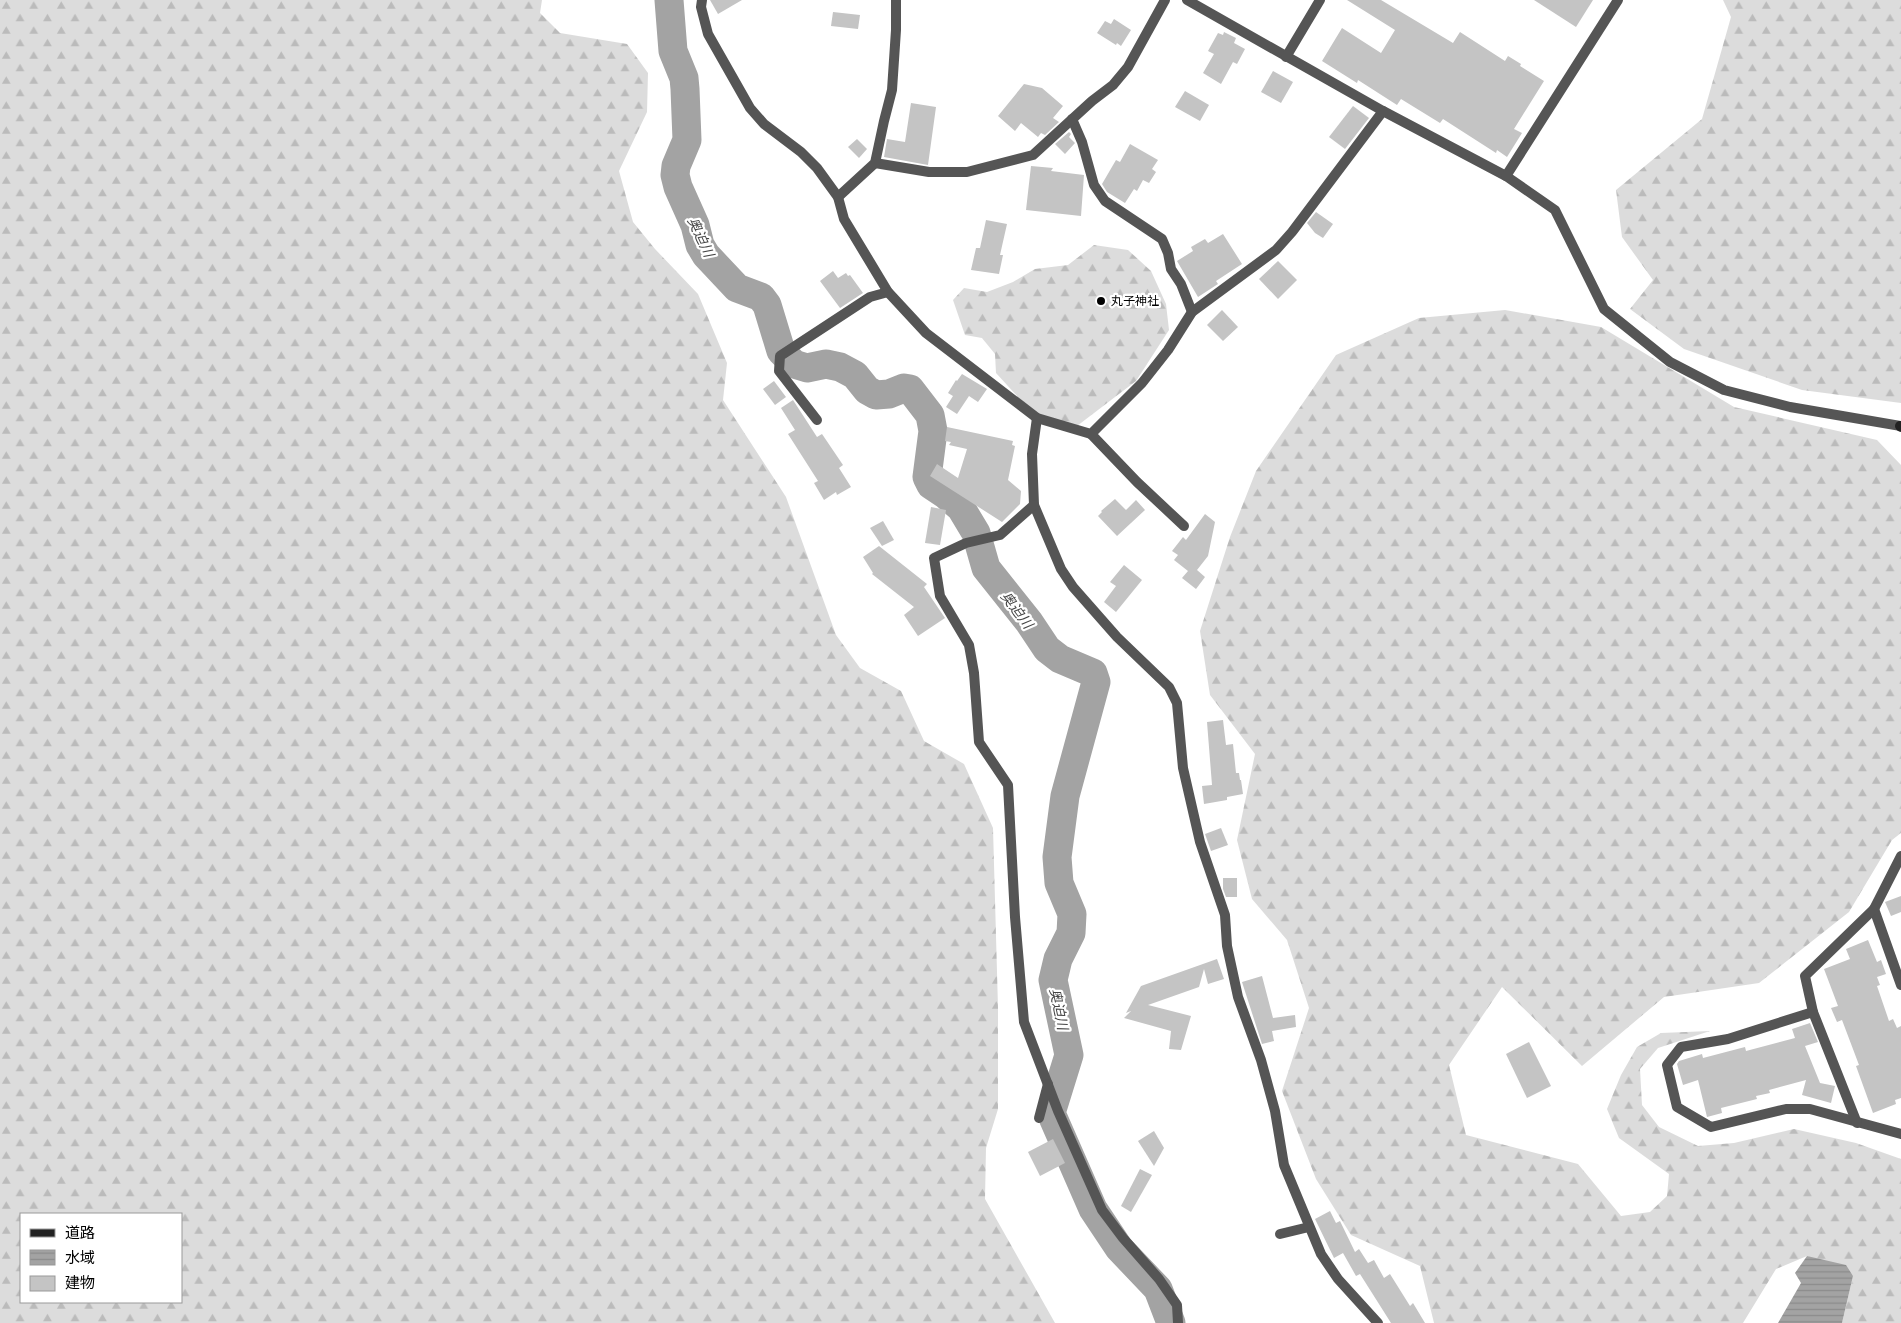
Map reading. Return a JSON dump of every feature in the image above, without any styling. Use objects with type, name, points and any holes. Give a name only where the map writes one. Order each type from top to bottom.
[{"type":"street","points":[[702,0],[701,8],[708,34],[750,108],[764,124],[801,152],[817,168],[838,197],[844,219],[888,292],[926,333],[1037,418],[1092,434],[1137,482],[1184,526]]},
{"type":"street","points":[[838,197],[875,163],[892,90],[896,0]]},
{"type":"street","points":[[875,163],[928,172],[967,172],[1033,156],[1092,101],[1113,85],[1128,67],[1166,0]]},
{"type":"street","points":[[1187,0],[1286,57],[1506,176],[1555,210],[1604,309],[1670,362],[1724,390],[1790,407],[1901,427]]},
{"type":"street","points":[[1286,57],[1320,0]]},
{"type":"street","points":[[1506,176],[1618,0]]},
{"type":"street","points":[[1092,434],[1142,383],[1168,350],[1192,312],[1276,250],[1292,232],[1384,111]]},
{"type":"street","points":[[1072,119],[1082,142],[1094,185],[1105,201],[1162,239],[1168,253],[1171,269],[1181,284],[1192,312]]},
{"type":"street","points":[[817,420],[779,371],[780,356],[870,297],[888,292]]},
{"type":"street","points":[[1037,418],[1032,454],[1034,505],[1061,569],[1073,588],[1117,637],[1169,687],[1177,703],[1183,768],[1200,842],[1225,915],[1227,946],[1238,997],[1261,1060],[1275,1111],[1284,1165],[1321,1254],[1338,1279],[1378,1323]]},
{"type":"street","points":[[1034,505],[1000,535],[966,543],[934,558],[940,596],[969,645],[974,673],[979,742],[1008,785],[1015,917],[1024,1022],[1048,1084],[1102,1210],[1123,1238],[1159,1279],[1177,1305],[1178,1323]]},
{"type":"street","points":[[1857,1123],[1813,1012],[1805,976],[1874,909],[1901,856]]},
{"type":"street","points":[[1874,909],[1901,985]]},
{"type":"street","points":[[1813,1012],[1728,1039],[1681,1047],[1667,1065],[1677,1108],[1711,1127],[1786,1109],[1810,1110],[1901,1134]]},
{"type":"street","points":[[1039,1118],[1048,1084]]},
{"type":"street","points":[[1280,1234],[1309,1228]]},
{"type":"green space","points":[[0,0],[542,0],[540,13],[560,33],[627,44],[648,73],[647,112],[619,171],[633,222],[655,249],[698,294],[727,363],[723,400],[786,497],[836,635],[860,668],[901,691],[924,741],[964,764],[993,828],[998,1008],[998,1109],[986,1148],[985,1199],[1055,1323],[0,1323]]},
{"type":"green space","points":[[1723,0],[1901,0],[1901,403],[1802,390],[1684,349],[1630,309],[1653,280],[1622,237],[1616,190],[1702,119],[1731,17]]},
{"type":"green space","points":[[1094,245],[1128,250],[1151,271],[1166,304],[1169,330],[1136,381],[1077,426],[1045,419],[1019,398],[996,373],[995,354],[982,338],[965,335],[953,300],[964,288],[987,292],[1013,282],[1035,269],[1068,265]]},
{"type":"green space","points":[[1505,310],[1601,327],[1734,407],[1877,440],[1901,465],[1901,833],[1892,840],[1849,912],[1759,983],[1664,997],[1582,1066],[1502,987],[1449,1065],[1466,1135],[1578,1164],[1621,1216],[1650,1212],[1667,1196],[1669,1174],[1619,1138],[1607,1109],[1621,1075],[1637,1047],[1661,1033],[1710,1031],[1658,1048],[1640,1069],[1642,1105],[1659,1127],[1698,1146],[1734,1143],[1794,1129],[1856,1143],[1901,1159],[1901,1323],[1842,1323],[1853,1276],[1807,1256],[1776,1269],[1743,1323],[1434,1323],[1420,1266],[1351,1235],[1316,1179],[1282,1091],[1309,1008],[1287,940],[1252,899],[1237,840],[1255,754],[1210,695],[1200,631],[1230,537],[1256,471],[1336,355],[1419,318]]},
{"type":"water","points":[[1807,1256],[1846,1265],[1853,1276],[1842,1323],[1778,1323],[1801,1283],[1795,1273]]},
{"type":"building","points":[[710,0],[742,0],[718,14]]},
{"type":"building","points":[[1347,0],[1381,0],[1453,43],[1460,32],[1505,61],[1508,56],[1544,81],[1514,129],[1522,133],[1507,157],[1497,150],[1496,153],[1443,119],[1440,123],[1401,99],[1397,105],[1358,80],[1357,83],[1322,61],[1342,28],[1381,53],[1395,30]]},
{"type":"building","points":[[1534,0],[1593,0],[1576,27]]},
{"type":"building","points":[[833,12],[860,15],[858,29],[831,26]]},
{"type":"building","points":[[1114,19],[1131,30],[1121,46],[1117,43],[1116,45],[1097,33],[1105,21],[1111,24]]},
{"type":"building","points":[[1224,32],[1236,38],[1234,43],[1245,49],[1237,64],[1233,62],[1221,84],[1203,73],[1214,54],[1208,51],[1218,33],[1223,35]]},
{"type":"building","points":[[1273,71],[1293,82],[1281,103],[1261,92]]},
{"type":"building","points":[[1024,84],[1042,88],[1063,106],[1053,118],[1059,122],[1045,135],[1041,133],[1038,137],[1021,123],[1015,131],[998,116]]},
{"type":"building","points":[[1185,91],[1209,105],[1200,121],[1175,107]]},
{"type":"building","points":[[911,103],[936,107],[928,165],[884,157],[887,139],[905,142]]},
{"type":"building","points":[[1353,106],[1369,118],[1345,149],[1329,137]]},
{"type":"building","points":[[1069,132],[1071,134],[1069,137],[1075,143],[1065,154],[1055,144]]},
{"type":"building","points":[[857,139],[867,149],[859,158],[848,147]]},
{"type":"building","points":[[1130,144],[1158,160],[1152,169],[1156,172],[1149,183],[1143,180],[1137,191],[1134,189],[1125,203],[1107,192],[1102,184],[1116,160],[1120,162]]},
{"type":"building","points":[[1031,166],[1053,168],[1051,171],[1084,175],[1081,216],[1026,210]]},
{"type":"building","points":[[1316,212],[1333,224],[1323,238],[1315,233],[1307,223]]},
{"type":"building","points":[[986,220],[1007,224],[1000,255],[1003,255],[999,274],[971,270],[976,248],[980,248]]},
{"type":"building","points":[[1223,234],[1242,264],[1216,281],[1218,284],[1198,297],[1177,261],[1193,251],[1191,247],[1205,239],[1208,243]]},
{"type":"building","points":[[1278,261],[1297,280],[1278,299],[1259,279]]},
{"type":"building","points":[[833,271],[838,278],[846,273],[848,276],[850,275],[863,293],[840,308],[820,281]]},
{"type":"building","points":[[1222,310],[1238,327],[1223,341],[1207,325]]},
{"type":"building","points":[[962,374],[987,389],[978,402],[969,396],[957,414],[946,407],[953,396],[948,393]]},
{"type":"building","points":[[774,381],[786,397],[775,405],[763,389]]},
{"type":"building","points":[[793,400],[817,437],[822,434],[843,465],[839,468],[851,487],[837,495],[836,492],[824,500],[814,483],[818,481],[788,434],[795,430],[781,408]]},
{"type":"building","points":[[947,427],[1013,441],[1012,445],[1015,446],[1008,480],[1021,491],[1020,504],[1002,522],[930,476],[937,464],[958,478],[967,449],[949,445],[951,442],[945,441]]},
{"type":"building","points":[[1115,499],[1126,510],[1136,500],[1145,510],[1117,536],[1098,516]]},
{"type":"building","points":[[931,507],[946,510],[940,545],[925,543]]},
{"type":"building","points":[[1205,514],[1215,522],[1208,556],[1197,570],[1205,577],[1196,589],[1182,578],[1188,571],[1174,560],[1178,555],[1172,551],[1183,537],[1186,540]]},
{"type":"building","points":[[883,521],[894,540],[882,546],[870,528]]},
{"type":"building","points":[[879,546],[927,584],[924,587],[945,618],[918,636],[904,615],[914,607],[872,574],[863,557]]},
{"type":"building","points":[[1124,565],[1142,580],[1116,612],[1104,602],[1116,586],[1110,582]]},
{"type":"building","points":[[1223,720],[1226,745],[1233,744],[1236,773],[1239,773],[1243,794],[1227,797],[1227,800],[1204,804],[1202,786],[1212,785],[1207,722]]},
{"type":"building","points":[[1221,828],[1228,845],[1211,851],[1205,834]]},
{"type":"building","points":[[1223,878],[1237,878],[1237,897],[1226,897],[1223,889]]},
{"type":"building","points":[[1901,896],[1901,912],[1891,916],[1885,902]]},
{"type":"building","points":[[1868,940],[1877,962],[1881,960],[1886,974],[1877,977],[1880,985],[1877,986],[1889,1021],[1893,1019],[1897,1028],[1901,1026],[1901,1098],[1895,1100],[1896,1104],[1873,1113],[1856,1066],[1859,1065],[1842,1020],[1837,1022],[1831,1008],[1838,1006],[1824,969],[1850,959],[1846,949]]},
{"type":"building","points":[[1217,959],[1224,979],[1208,984],[1204,969],[1199,987],[1148,1005],[1191,1016],[1181,1050],[1169,1049],[1171,1031],[1124,1018],[1131,1011],[1126,1013],[1141,986]]},
{"type":"building","points":[[1262,976],[1273,1018],[1295,1015],[1296,1027],[1272,1031],[1274,1041],[1262,1044],[1242,982]]},
{"type":"building","points":[[1810,1023],[1818,1042],[1805,1046],[1820,1083],[1835,1086],[1831,1103],[1802,1095],[1806,1080],[1769,1090],[1770,1093],[1756,1096],[1757,1099],[1721,1108],[1722,1113],[1707,1117],[1698,1080],[1683,1085],[1677,1064],[1679,1061],[1702,1054],[1703,1058],[1745,1047],[1746,1051],[1795,1038],[1792,1029]]},
{"type":"building","points":[[1529,1042],[1551,1086],[1527,1098],[1506,1054]]},
{"type":"building","points":[[1154,1131],[1164,1148],[1154,1166],[1138,1141]]},
{"type":"building","points":[[1053,1139],[1065,1163],[1040,1176],[1028,1152]]},
{"type":"building","points":[[1140,1169],[1152,1175],[1131,1212],[1121,1206]]},
{"type":"building","points":[[1330,1211],[1336,1223],[1340,1221],[1355,1252],[1359,1249],[1368,1263],[1374,1260],[1384,1278],[1390,1274],[1410,1306],[1413,1303],[1425,1323],[1391,1323],[1360,1274],[1356,1276],[1343,1253],[1334,1258],[1315,1219]]},
{"type":"waterway","name":"奥迫川","points":[[669,0],[673,51],[684,78],[687,140],[676,166],[675,175],[678,187],[695,225],[700,245],[706,255],[737,288],[761,297],[767,305],[781,351],[794,364],[807,368],[826,364],[840,367],[855,375],[867,390],[876,395],[889,394],[904,388],[910,389],[930,415],[933,431],[927,477],[931,485],[961,508],[976,533],[986,568],[1029,622],[1047,649],[1060,659],[1093,673],[1096,682],[1065,796],[1057,857],[1059,883],[1072,914],[1071,933],[1058,959],[1053,980],[1069,1055],[1051,1113],[1093,1209],[1119,1248],[1158,1289],[1171,1323]]},
{"type":"place","name":"丸子神社","points":[[1101,301]]}]
